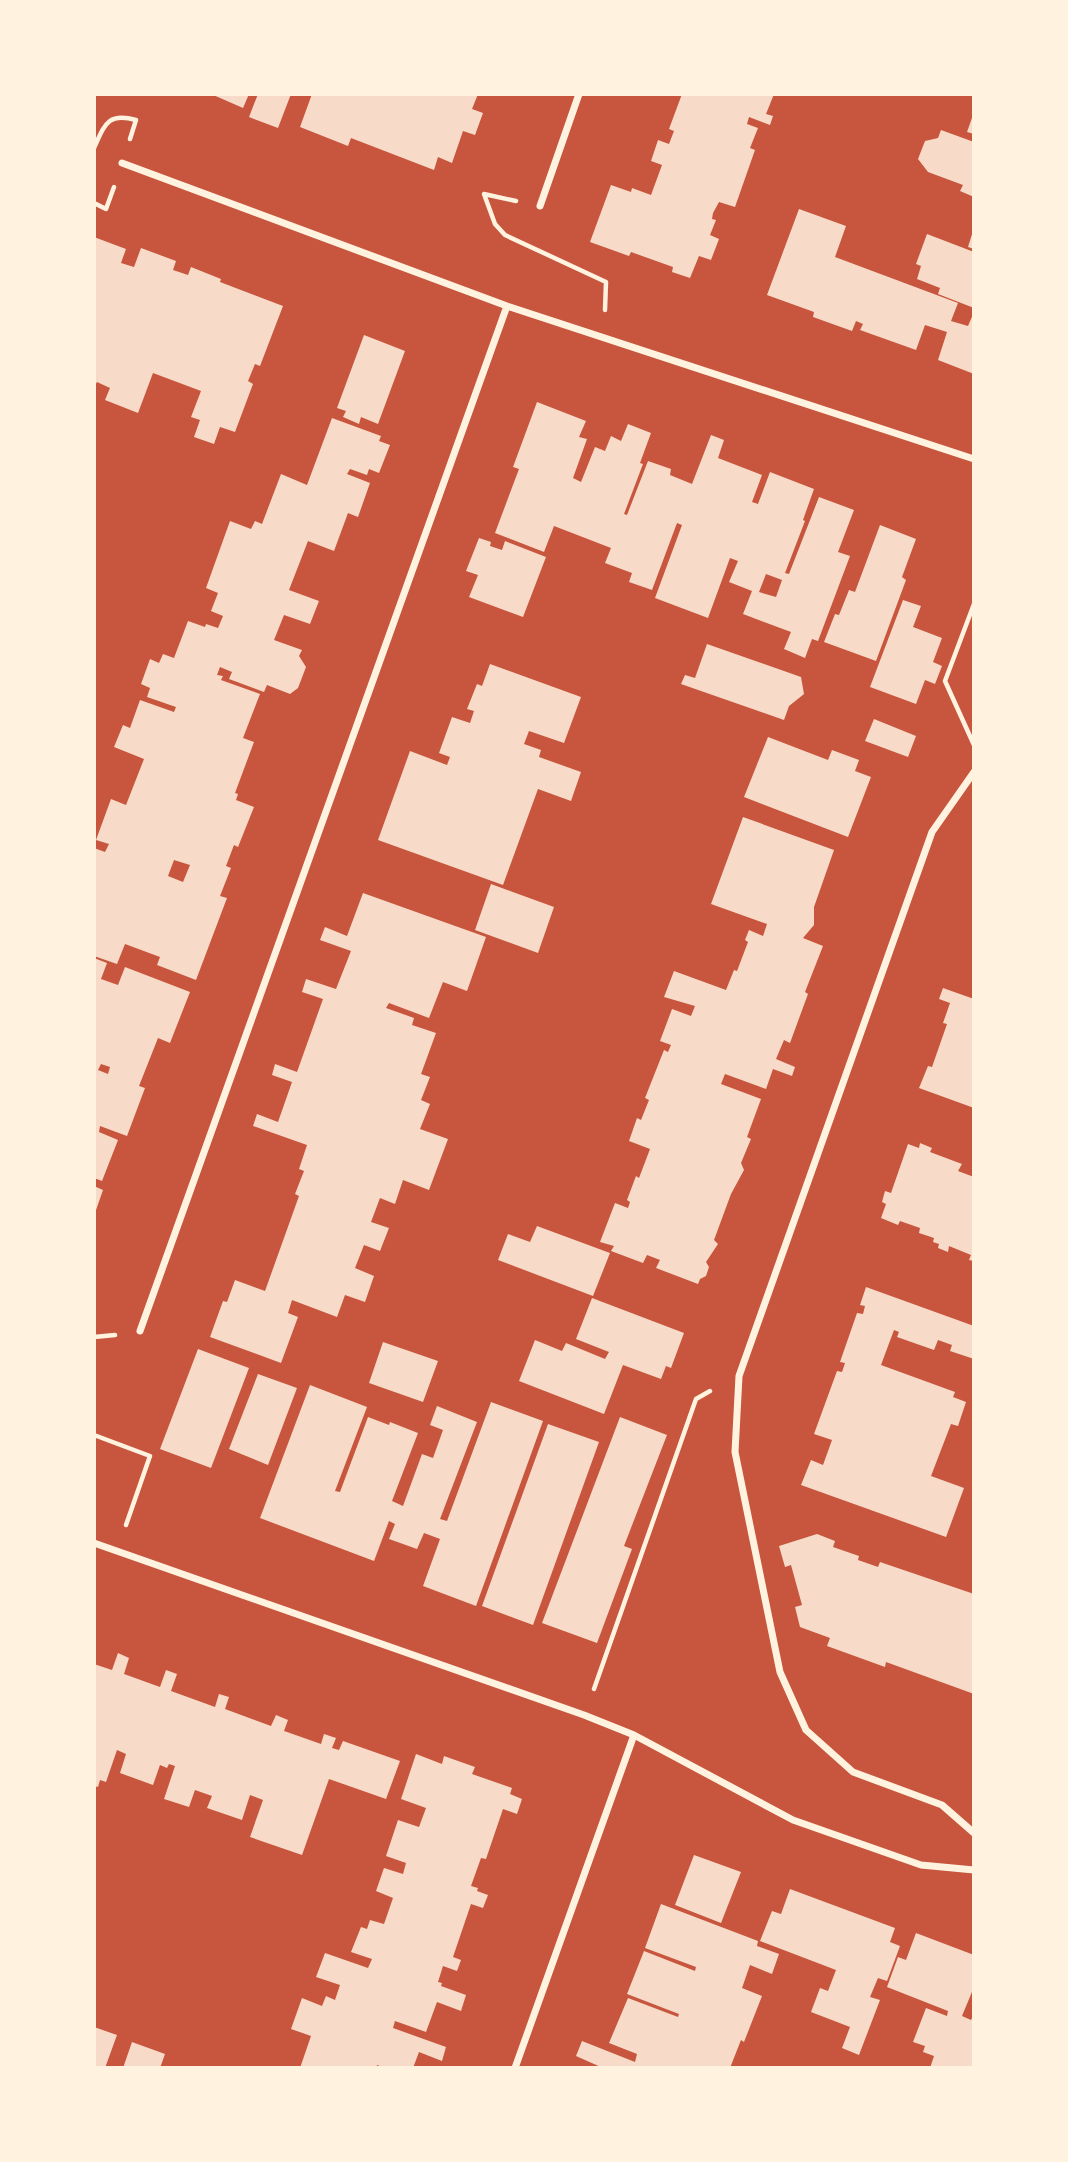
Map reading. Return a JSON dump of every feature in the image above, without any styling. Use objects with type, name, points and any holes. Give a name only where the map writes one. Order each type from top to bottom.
[{"type":"street","points":[[540,206],[579,94]]},
{"type":"street","points":[[122,163],[506,306],[974,459]]},
{"type":"street","points":[[140,1331],[506,306]]},
{"type":"street","points":[[974,772],[932,832],[739,1376],[735,1452],[780,1672],[806,1730],[853,1772],[942,1805],[974,1833]]},
{"type":"street","points":[[94,1543],[584,1715],[634,1735],[793,1820],[921,1865],[974,1870]]},
{"type":"street","points":[[515,2067],[634,1735]]},
{"type":"path","points":[[94,148],[112,118],[122,116],[136,120],[122,163]]},
{"type":"path","points":[[540,206],[484,194],[495,224],[505,235],[606,282],[603,338]]},
{"type":"path","points":[[974,604],[945,681],[974,745]]},
{"type":"path","points":[[584,1715],[696,1399],[739,1376]]},
{"type":"path","points":[[94,1435],[150,1456],[117,1551]]},
{"type":"building","points":[[211,94],[249,94],[243,108]]},
{"type":"building","points":[[258,94],[291,94],[278,128],[249,117]]},
{"type":"building","points":[[312,94],[478,94],[472,109],[483,113],[475,135],[463,131],[452,163],[438,157],[434,170],[351,138],[348,146],[300,127]]},
{"type":"building","points":[[682,94],[774,94],[766,114],[773,116],[770,125],[749,117],[747,124],[758,128],[750,148],[755,150],[735,207],[719,202],[713,213],[712,219],[716,220],[710,235],[719,239],[711,260],[699,256],[690,278],[672,272],[673,267],[631,252],[629,256],[590,242],[611,185],[631,192],[632,188],[651,195],[662,165],[651,161],[658,140],[669,144],[674,131],[669,129]]},
{"type":"building","points":[[974,115],[974,134],[967,132]]},
{"type":"building","points":[[941,130],[974,142],[974,197],[960,191],[963,185],[928,172],[918,159],[925,141],[938,138]]},
{"type":"building","points":[[799,209],[846,226],[835,257],[958,303],[951,321],[968,326],[974,312],[974,374],[938,360],[947,332],[925,325],[916,350],[860,330],[863,324],[856,321],[852,331],[813,317],[814,312],[767,295]]},
{"type":"building","points":[[974,231],[974,249],[968,247]]},
{"type":"building","points":[[927,234],[974,252],[974,308],[938,294],[940,288],[917,279],[921,266],[916,264]]},
{"type":"building","points":[[94,237],[126,249],[121,263],[134,267],[141,248],[176,261],[173,270],[188,275],[191,267],[221,279],[220,282],[283,306],[260,366],[255,364],[248,381],[253,384],[235,432],[220,427],[214,444],[194,437],[200,420],[191,417],[201,391],[153,373],[138,413],[105,400],[110,388],[97,382],[94,387]]},
{"type":"building","points":[[364,335],[405,351],[378,424],[361,417],[359,424],[343,417],[346,411],[337,408]]},
{"type":"building","points":[[537,402],[586,421],[579,437],[587,439],[573,478],[581,482],[595,447],[605,451],[611,436],[621,441],[628,424],[651,433],[640,463],[643,464],[624,514],[627,515],[648,461],[671,469],[670,475],[692,484],[711,435],[724,440],[718,458],[762,475],[752,502],[758,504],[770,472],[814,489],[785,573],[789,574],[819,497],[854,510],[838,552],[850,556],[818,641],[812,639],[805,658],[784,649],[791,632],[743,614],[752,591],[729,582],[738,561],[730,558],[708,618],[655,598],[682,525],[677,523],[652,590],[629,582],[632,573],[605,563],[611,548],[554,526],[544,552],[495,533],[519,469],[513,467]],"holes":[[[766,574],[782,580],[776,597],[759,592]]]},
{"type":"building","points":[[332,418],[381,436],[379,441],[390,445],[379,473],[369,469],[367,475],[350,469],[347,474],[370,483],[358,517],[348,513],[334,551],[308,541],[289,590],[319,601],[310,624],[284,615],[274,640],[302,650],[299,656],[306,667],[298,688],[290,694],[267,685],[264,692],[229,679],[232,672],[220,667],[217,675],[223,676],[221,680],[260,694],[243,738],[254,742],[235,793],[238,794],[236,800],[254,807],[238,847],[234,845],[226,866],[231,868],[220,896],[227,898],[196,980],[157,965],[160,957],[125,944],[117,964],[94,956],[94,848],[105,852],[109,844],[96,840],[111,799],[126,805],[144,759],[114,747],[123,725],[130,728],[140,700],[174,712],[176,707],[147,697],[150,688],[141,684],[150,659],[159,663],[163,654],[174,658],[188,621],[218,628],[223,616],[211,611],[218,593],[206,588],[230,521],[251,529],[255,521],[262,524],[281,474],[307,485]],"holes":[[[174,860],[190,865],[183,882],[168,876]]]},
{"type":"building","points":[[880,525],[916,539],[902,577],[906,580],[876,661],[824,642],[835,614],[839,615],[849,590],[855,592]]},
{"type":"building","points":[[479,538],[502,550],[505,541],[546,557],[523,617],[469,597],[478,575],[466,571]]},
{"type":"building","points":[[903,600],[921,606],[913,627],[942,638],[933,662],[942,666],[935,684],[925,680],[916,704],[870,687]]},
{"type":"building","points":[[707,644],[801,677],[804,694],[789,706],[784,720],[681,684],[685,675],[695,678]]},
{"type":"building","points":[[490,664],[581,697],[564,743],[529,731],[524,744],[541,750],[539,757],[581,772],[571,801],[538,789],[503,885],[378,840],[410,751],[447,765],[450,757],[439,753],[452,717],[470,723],[474,711],[467,709],[477,684],[482,686]]},
{"type":"building","points":[[874,719],[916,736],[908,757],[865,741]]},
{"type":"building","points":[[768,737],[828,760],[832,750],[859,760],[855,771],[871,777],[848,837],[744,797]]},
{"type":"building","points":[[743,817],[834,850],[814,907],[814,925],[803,938],[823,946],[805,992],[808,994],[790,1043],[784,1040],[776,1059],[795,1067],[792,1076],[773,1069],[766,1089],[725,1074],[721,1084],[761,1099],[747,1137],[751,1139],[741,1163],[744,1170],[731,1194],[714,1240],[718,1244],[706,1262],[709,1267],[706,1276],[700,1279],[698,1284],[656,1268],[660,1260],[647,1255],[643,1263],[611,1251],[614,1246],[600,1242],[615,1203],[628,1208],[630,1202],[627,1200],[650,1149],[629,1141],[637,1118],[641,1120],[649,1100],[645,1098],[664,1050],[668,1052],[671,1045],[660,1041],[672,1009],[691,1016],[695,1006],[664,997],[674,971],[726,990],[734,970],[737,971],[748,942],[745,940],[749,930],[763,936],[767,924],[711,904]]},
{"type":"building","points":[[491,884],[554,907],[538,953],[475,930]]},
{"type":"building","points":[[363,893],[486,937],[467,991],[443,982],[429,1018],[389,1003],[386,1008],[414,1018],[412,1025],[436,1033],[421,1074],[430,1077],[421,1100],[430,1104],[420,1129],[448,1139],[429,1190],[403,1180],[395,1204],[380,1198],[371,1222],[389,1228],[380,1251],[364,1245],[355,1268],[374,1276],[365,1302],[345,1295],[337,1317],[292,1300],[288,1313],[298,1317],[281,1363],[210,1337],[223,1301],[227,1302],[235,1280],[265,1291],[299,1196],[295,1194],[304,1171],[299,1169],[307,1145],[253,1126],[257,1114],[278,1122],[292,1082],[272,1075],[275,1064],[297,1072],[323,999],[302,992],[306,979],[336,989],[351,951],[320,940],[325,927],[347,936]]},
{"type":"building","points":[[94,958],[107,963],[101,979],[118,985],[125,967],[190,992],[170,1043],[158,1038],[139,1086],[145,1088],[127,1136],[100,1126],[99,1132],[118,1140],[102,1181],[94,1178]],"holes":[[[101,1064],[110,1067],[108,1074],[98,1070]]]},
{"type":"building","points":[[943,988],[974,999],[974,1108],[919,1088],[928,1066],[932,1067],[947,1024],[943,1023],[950,1003],[939,999]]},
{"type":"building","points":[[920,1143],[932,1148],[930,1152],[962,1164],[958,1171],[974,1177],[974,1261],[969,1260],[971,1255],[949,1246],[948,1252],[938,1248],[939,1244],[933,1242],[934,1238],[919,1233],[920,1228],[900,1221],[898,1225],[881,1218],[886,1204],[882,1202],[885,1191],[891,1193],[908,1144],[919,1148]]},
{"type":"building","points":[[94,1186],[103,1190],[95,1213],[94,1213]]},
{"type":"building","points":[[537,1226],[610,1253],[593,1296],[498,1260],[508,1234],[530,1242]]},
{"type":"building","points":[[866,1287],[974,1326],[974,1359],[950,1351],[952,1345],[938,1340],[934,1350],[897,1337],[899,1332],[894,1330],[881,1365],[955,1392],[953,1397],[966,1402],[958,1426],[951,1424],[931,1476],[964,1488],[946,1537],[801,1485],[811,1460],[823,1465],[832,1440],[814,1434],[837,1371],[842,1372],[845,1363],[840,1362],[857,1313],[863,1314],[865,1306],[860,1305]]},
{"type":"building","points":[[592,1298],[684,1333],[671,1368],[666,1366],[661,1379],[623,1365],[604,1414],[519,1381],[535,1340],[562,1351],[566,1343],[605,1359],[609,1352],[576,1339]]},
{"type":"building","points":[[383,1342],[438,1361],[423,1402],[369,1383]]},
{"type":"building","points":[[198,1349],[249,1368],[211,1468],[160,1449]]},
{"type":"building","points":[[258,1374],[297,1388],[268,1465],[229,1449]]},
{"type":"building","points":[[310,1385],[367,1407],[335,1491],[340,1492],[368,1417],[418,1433],[392,1501],[403,1506],[422,1454],[433,1458],[443,1430],[430,1425],[437,1406],[477,1422],[440,1519],[447,1521],[491,1402],[543,1421],[476,1606],[423,1586],[440,1539],[424,1533],[417,1549],[389,1539],[395,1524],[389,1521],[374,1561],[260,1518]]},
{"type":"building","points":[[620,1417],[667,1435],[624,1546],[632,1549],[597,1643],[542,1623]]},
{"type":"building","points":[[548,1424],[599,1442],[533,1625],[482,1606]]},
{"type":"building","points":[[817,1534],[835,1541],[833,1547],[859,1556],[858,1560],[878,1567],[880,1562],[974,1594],[974,1694],[886,1662],[885,1667],[827,1646],[830,1638],[800,1627],[795,1607],[802,1605],[791,1565],[785,1567],[779,1546]]},
{"type":"building","points":[[118,1653],[129,1658],[124,1674],[160,1687],[166,1670],[177,1674],[171,1691],[215,1707],[219,1694],[229,1697],[225,1709],[271,1726],[276,1715],[288,1720],[284,1731],[321,1744],[324,1734],[336,1738],[332,1748],[339,1750],[343,1741],[400,1761],[386,1799],[329,1779],[302,1855],[250,1837],[263,1800],[250,1795],[242,1820],[207,1808],[212,1796],[195,1790],[189,1807],[164,1799],[175,1766],[169,1764],[167,1768],[160,1765],[153,1785],[120,1773],[126,1754],[117,1750],[106,1782],[100,1780],[98,1787],[94,1786],[94,1664],[112,1670]]},
{"type":"building","points":[[416,1754],[442,1764],[444,1756],[475,1767],[472,1774],[512,1788],[510,1794],[522,1799],[517,1814],[503,1809],[486,1859],[481,1858],[471,1886],[488,1895],[483,1908],[471,1904],[453,1957],[461,1960],[457,1971],[443,1966],[438,1982],[442,1983],[441,1986],[466,1995],[461,2011],[437,2002],[426,2032],[395,2021],[393,2028],[446,2047],[442,2061],[419,2052],[413,2068],[385,2068],[377,2065],[376,2068],[300,2068],[311,2036],[291,2029],[302,1998],[322,2006],[326,1996],[335,2000],[340,1985],[316,1977],[325,1953],[368,1968],[372,1959],[351,1952],[361,1927],[367,1929],[370,1920],[384,1924],[393,1898],[376,1891],[384,1868],[403,1874],[406,1863],[386,1856],[398,1820],[419,1827],[426,1808],[401,1799]]},
{"type":"building","points":[[694,1855],[741,1872],[721,1923],[675,1905]]},
{"type":"building","points":[[790,1889],[895,1928],[890,1942],[900,1946],[887,1981],[878,1978],[870,1997],[880,2000],[859,2055],[842,2048],[850,2027],[811,2012],[820,1988],[828,1991],[836,1970],[760,1941],[772,1911],[781,1914]]},
{"type":"building","points":[[661,1904],[758,1941],[757,1946],[779,1954],[772,1974],[750,1965],[742,1988],[762,1996],[744,2042],[741,2040],[730,2068],[603,2068],[576,2056],[582,2041],[635,2062],[637,2054],[609,2043],[628,1998],[678,2017],[679,2014],[627,1994],[644,1951],[695,1971],[696,1967],[645,1948]]},
{"type":"building","points":[[916,1933],[974,1955],[974,1987],[962,2016],[971,2020],[974,2014],[974,2068],[930,2068],[934,2056],[923,2052],[925,2046],[913,2042],[926,2008],[947,2016],[948,2011],[887,1987],[898,1957],[906,1960]]},
{"type":"building","points":[[94,2027],[117,2035],[105,2068],[94,2068]]},
{"type":"building","points":[[132,2042],[165,2054],[160,2068],[123,2068]]}]
